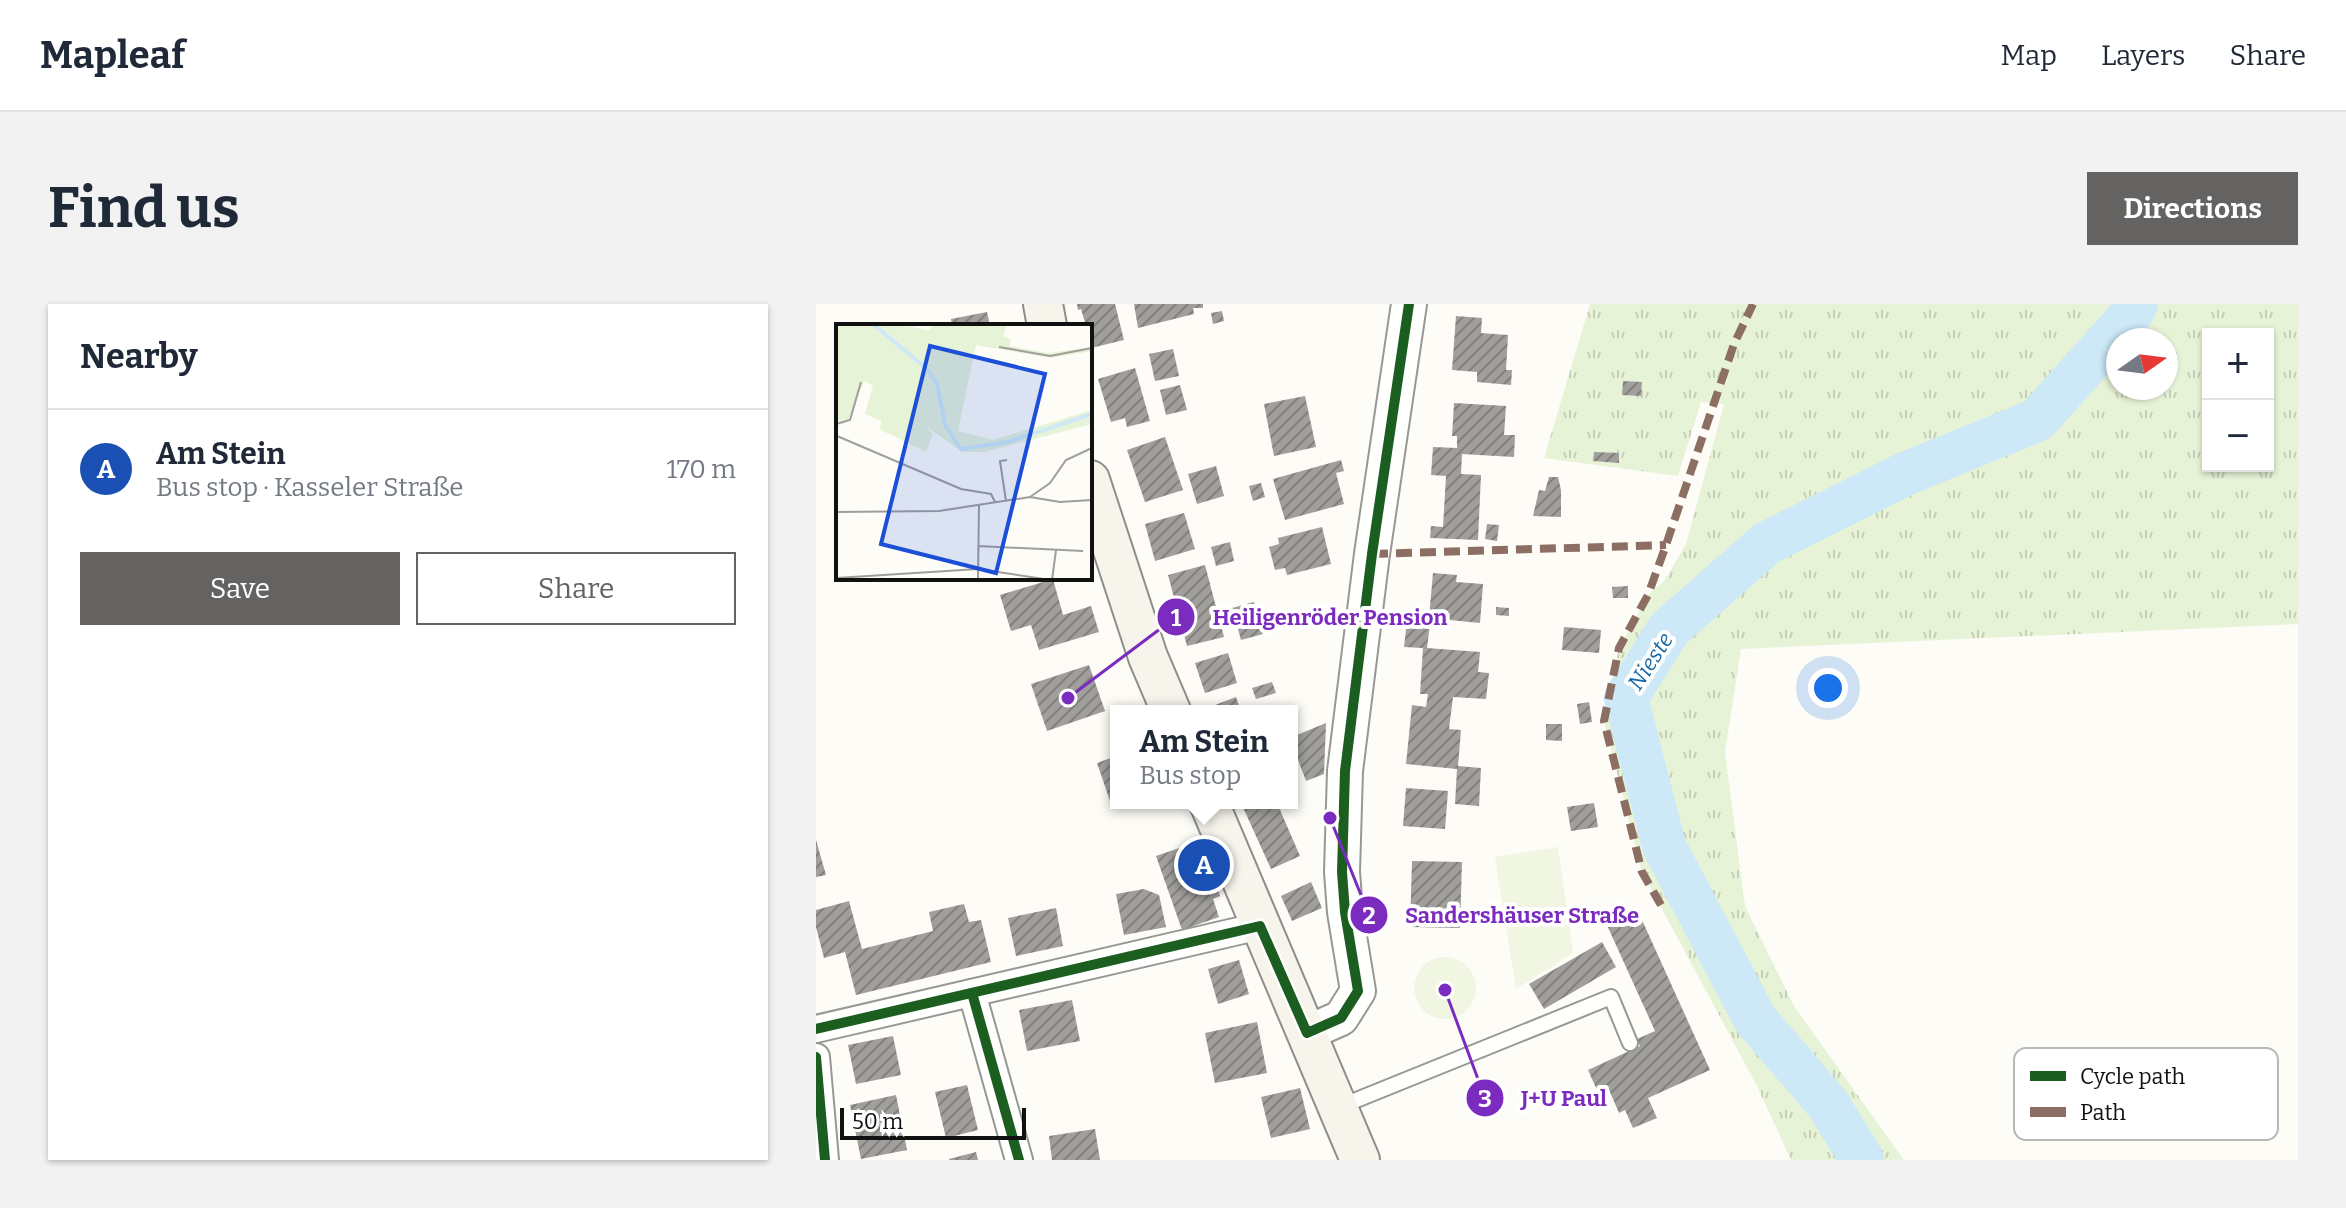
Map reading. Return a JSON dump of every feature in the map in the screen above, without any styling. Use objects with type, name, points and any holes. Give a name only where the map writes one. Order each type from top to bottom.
[{"type":"main road","points":[[1043,304],[1047,324]]},
{"type":"main road","points":[[1092,486],[1148,657],[1168,705]]},
{"type":"main road","points":[[1211,809],[1360,1160]]},
{"type":"street","points":[[1307,1033],[1341,1018],[1358,991],[1342,872],[1345,771],[1372,554],[1409,304]]},
{"type":"street","points":[[816,1029],[1260,926]]},
{"type":"street","points":[[972,993],[1019,1160]]},
{"type":"street","points":[[816,1057],[825,1160]]},
{"type":"lane","points":[[1338,1107],[1611,997],[1630,1043]]},
{"type":"green space","points":[[1590,304],[2298,304],[2298,624],[1741,649],[1725,752],[1745,906],[1794,1006],[1904,1160],[1791,1160],[1756,1084],[1642,872],[1604,721],[1619,648],[1648,595],[1665,580],[1686,544],[1724,404],[1701,402],[1678,476],[1544,458]]},
{"type":"green space","points":[[1558,847],[1573,953],[1516,989],[1495,857]]},
{"type":"green space","points":[[1439,957],[1451,957],[1467,966],[1474,976],[1474,1000],[1467,1010],[1451,1019],[1439,1019],[1419,1005],[1414,994],[1414,982],[1428,962]]},
{"type":"building","points":[[1077,304],[1115,304],[1124,340],[1092,348],[1092,324],[1085,324],[1081,309],[1078,310]]},
{"type":"building","points":[[1134,304],[1203,304],[1203,308],[1193,308],[1194,314],[1138,328]]},
{"type":"building","points":[[1222,311],[1224,321],[1213,324],[1211,313]]},
{"type":"building","points":[[987,312],[990,324],[952,324],[951,319]]},
{"type":"building","points":[[1456,316],[1482,318],[1481,333],[1508,335],[1506,370],[1512,370],[1511,385],[1477,382],[1477,372],[1452,370]]},
{"type":"building","points":[[1173,349],[1179,376],[1155,381],[1149,354]]},
{"type":"building","points":[[1135,368],[1150,421],[1127,427],[1125,418],[1111,422],[1098,379]]},
{"type":"building","points":[[1623,381],[1642,382],[1641,396],[1622,395]]},
{"type":"building","points":[[1180,385],[1187,410],[1166,415],[1160,390]]},
{"type":"building","points":[[1305,396],[1316,447],[1274,456],[1264,404]]},
{"type":"building","points":[[1454,403],[1506,406],[1504,435],[1515,435],[1514,457],[1462,454],[1461,474],[1481,475],[1478,540],[1430,538],[1431,526],[1443,527],[1446,476],[1431,475],[1433,447],[1457,448],[1457,436],[1452,436]]},
{"type":"building","points":[[1165,437],[1183,490],[1145,502],[1127,450]]},
{"type":"building","points":[[1594,452],[1619,453],[1619,463],[1593,461]]},
{"type":"building","points":[[1341,460],[1344,471],[1336,473],[1344,504],[1285,520],[1273,479]]},
{"type":"building","points":[[1216,466],[1224,496],[1197,504],[1188,474]]},
{"type":"building","points":[[1549,477],[1558,477],[1561,517],[1533,516],[1539,490],[1545,491]]},
{"type":"building","points":[[1261,483],[1265,497],[1253,501],[1249,486]]},
{"type":"building","points":[[1184,513],[1195,549],[1155,561],[1145,524]]},
{"type":"building","points":[[1487,524],[1499,525],[1497,541],[1485,539]]},
{"type":"building","points":[[1322,527],[1331,564],[1287,575],[1285,568],[1275,570],[1269,547],[1279,544],[1278,538]]},
{"type":"building","points":[[1230,542],[1234,561],[1216,566],[1211,547]]},
{"type":"building","points":[[1205,565],[1224,637],[1187,646],[1168,575]]},
{"type":"building","points":[[1433,573],[1457,575],[1456,582],[1483,584],[1480,623],[1429,618]]},
{"type":"building","points":[[1053,580],[1063,615],[1091,606],[1099,632],[1039,650],[1031,625],[1011,631],[1000,595]]},
{"type":"building","points":[[1628,586],[1628,598],[1613,598],[1612,587]]},
{"type":"building","points":[[1254,602],[1263,634],[1241,640],[1232,608]]},
{"type":"building","points":[[1496,607],[1509,608],[1509,616],[1496,615]]},
{"type":"building","points":[[1407,621],[1430,624],[1427,648],[1480,652],[1478,672],[1489,673],[1486,699],[1453,697],[1449,729],[1461,730],[1458,766],[1481,768],[1479,806],[1455,804],[1457,769],[1406,764],[1412,705],[1426,707],[1428,694],[1420,694],[1423,648],[1404,647]]},
{"type":"building","points":[[1564,627],[1601,630],[1599,653],[1562,650]]},
{"type":"building","points":[[1228,653],[1237,683],[1205,693],[1195,663]]},
{"type":"building","points":[[1089,665],[1105,711],[1047,731],[1031,684]]},
{"type":"building","points":[[1272,682],[1276,693],[1256,699],[1252,688]]},
{"type":"building","points":[[1236,697],[1239,705],[1215,705]]},
{"type":"building","points":[[1589,702],[1592,722],[1580,724],[1577,704]]},
{"type":"building","points":[[1326,723],[1324,774],[1306,781],[1298,760],[1298,735]]},
{"type":"building","points":[[1546,724],[1562,724],[1562,741],[1546,740]]},
{"type":"building","points":[[1110,758],[1110,801],[1097,763]]},
{"type":"building","points":[[1406,788],[1448,791],[1445,829],[1403,826]]},
{"type":"building","points":[[1594,803],[1598,827],[1571,831],[1567,807]]},
{"type":"building","points":[[1244,809],[1280,809],[1300,856],[1271,869]]},
{"type":"building","points":[[816,840],[826,875],[816,877]]},
{"type":"building","points":[[1194,843],[1208,884],[1215,881],[1220,896],[1213,899],[1219,917],[1182,930],[1156,856]]},
{"type":"building","points":[[1412,861],[1462,862],[1460,928],[1410,927]]},
{"type":"building","points":[[1311,882],[1322,908],[1292,921],[1281,896]]},
{"type":"building","points":[[1144,889],[1159,895],[1166,927],[1124,935],[1116,894]]},
{"type":"building","points":[[849,901],[862,949],[933,931],[929,912],[964,904],[969,922],[981,920],[991,962],[856,995],[845,952],[824,958],[816,927],[816,910]]},
{"type":"building","points":[[1056,908],[1063,946],[1016,956],[1008,918]]},
{"type":"building","points":[[1637,909],[1710,1070],[1648,1098],[1657,1118],[1633,1128],[1625,1110],[1619,1113],[1607,1085],[1597,1090],[1588,1070],[1640,1046],[1637,1039],[1655,1031],[1606,923]]},
{"type":"building","points":[[1602,942],[1616,967],[1544,1009],[1529,984]]},
{"type":"building","points":[[1239,960],[1249,994],[1218,1004],[1208,969]]},
{"type":"building","points":[[1072,1000],[1080,1041],[1027,1051],[1019,1010]]},
{"type":"building","points":[[1257,1022],[1267,1073],[1215,1083],[1205,1033]]},
{"type":"building","points":[[893,1036],[901,1075],[856,1084],[848,1045]]},
{"type":"building","points":[[967,1085],[978,1130],[946,1138],[935,1092]]},
{"type":"building","points":[[1300,1088],[1310,1129],[1271,1138],[1261,1097]]},
{"type":"building","points":[[896,1095],[907,1150],[861,1159],[850,1105]]},
{"type":"building","points":[[1095,1129],[1100,1160],[1052,1160],[1049,1136]]},
{"type":"building","points":[[976,1152],[978,1160],[949,1160],[949,1159]]},
{"type":"waterway","name":"Nieste","points":[[1862,1160],[1828,1104],[1755,1019],[1664,846],[1626,698],[1669,629],[1767,543],[1905,474],[2037,420],[2127,320],[2136,304]]},
{"type":"marked path","points":[[1661,905],[1642,872],[1604,721],[1619,648],[1648,595],[1734,344],[1753,304]]},
{"type":"marked path","points":[[1372,554],[1666,545]]},
{"type":"cycle path","points":[[816,1029],[1260,926],[1307,1033],[1341,1018],[1358,991],[1342,872],[1345,771],[1372,554],[1409,304]]},
{"type":"cycle path","points":[[972,993],[1019,1160]]},
{"type":"cycle path","points":[[816,1057],[825,1160]]},
{"type":"place","name":"Heiligenröder Pension","points":[[1068,698]]},
{"type":"place","name":"Sandershäuser Straße","points":[[1330,818]]},
{"type":"place","name":"Am Stein","points":[[1204,865]]},
{"type":"place","name":"J+U Paul","points":[[1445,990]]}]
